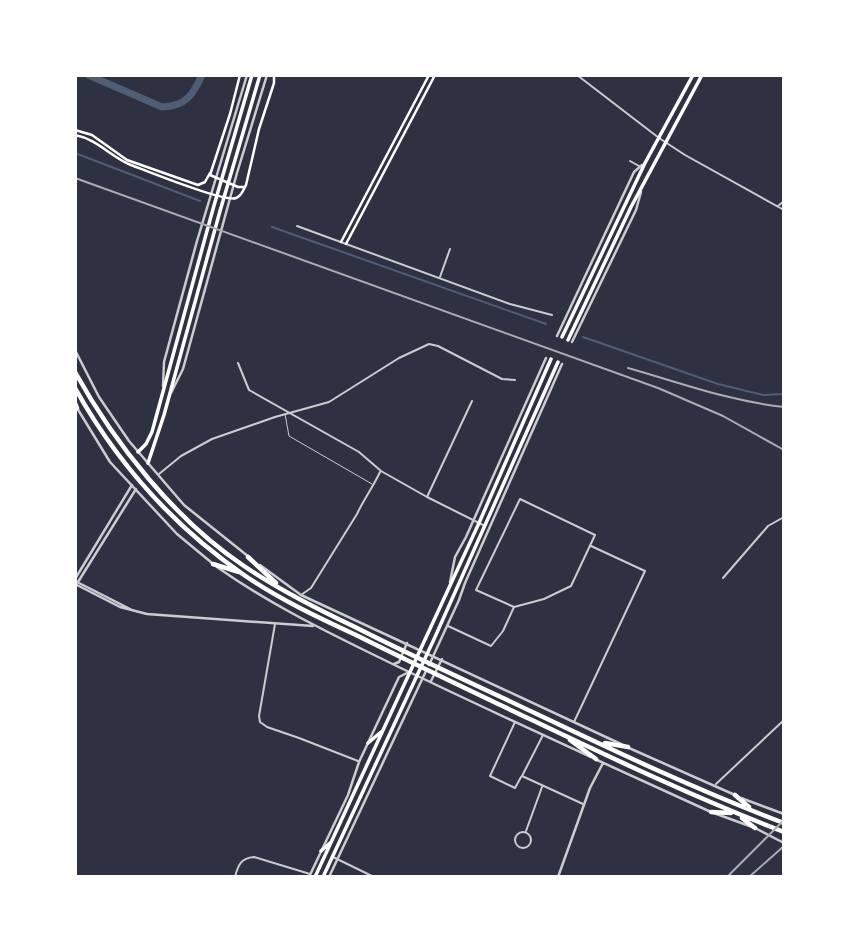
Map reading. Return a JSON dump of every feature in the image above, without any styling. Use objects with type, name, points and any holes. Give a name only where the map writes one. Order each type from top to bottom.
[{"type":"highway","points":[[75,372],[115,434],[168,500],[199,531],[242,565],[281,589],[439,668],[597,742],[784,823]]},
{"type":"highway","points":[[75,388],[107,441],[152,495],[194,537],[271,592],[399,657],[561,733],[736,814],[784,832]]},
{"type":"highway","points":[[248,557],[281,589]]},
{"type":"highway","points":[[213,564],[243,574]]},
{"type":"highway","points":[[561,733],[596,760]]},
{"type":"highway","points":[[597,742],[628,747]]},
{"type":"highway","points":[[735,795],[755,812]]},
{"type":"highway","points":[[711,812],[736,814],[755,828]]},
{"type":"main road","points":[[75,132],[92,135],[127,160],[198,186],[210,175],[240,75]]},
{"type":"main road","points":[[138,452],[152,432],[164,393],[249,75]]},
{"type":"main road","points":[[148,463],[158,436],[260,75]]},
{"type":"main road","points":[[75,132],[119,160],[208,193],[235,199],[242,194],[245,187],[274,75]]},
{"type":"main road","points":[[341,242],[429,75]]},
{"type":"main road","points":[[346,244],[435,75]]},
{"type":"main road","points":[[559,337],[645,163],[694,75]]},
{"type":"main road","points":[[570,341],[631,207],[702,75]]},
{"type":"main road","points":[[210,175],[238,187],[245,187]]},
{"type":"main road","points":[[312,876],[331,842],[479,523],[549,358]]},
{"type":"main road","points":[[323,877],[487,527],[560,363]]},
{"type":"main road","points":[[152,432],[153,439],[158,436]]},
{"type":"main road","points":[[368,743],[382,731]]},
{"type":"main road","points":[[386,740],[389,750]]},
{"type":"main road","points":[[377,760],[386,755]]},
{"type":"main road","points":[[347,807],[348,795]]},
{"type":"main road","points":[[321,851],[331,842]]},
{"type":"street","points":[[169,395],[183,369],[267,75]]},
{"type":"street","points":[[577,75],[684,155],[784,210]]},
{"type":"street","points":[[630,161],[640,167]]},
{"type":"street","points":[[559,337],[634,172],[645,163]]},
{"type":"street","points":[[778,207],[783,201]]},
{"type":"street","points":[[297,226],[510,304],[552,315]]},
{"type":"street","points":[[439,278],[450,249]]},
{"type":"street","points":[[158,475],[181,456],[212,439],[329,402],[399,358],[429,344],[439,346],[502,379],[515,380]]},
{"type":"street","points":[[75,350],[99,397],[138,452],[184,505],[248,557],[301,595],[714,786],[784,814]]},
{"type":"street","points":[[450,586],[455,557],[549,358]]},
{"type":"street","points":[[238,363],[249,390],[359,452],[381,471],[487,527],[447,625],[329,877]]},
{"type":"street","points":[[427,497],[472,401]]},
{"type":"street","points":[[76,405],[110,462],[177,534],[213,564],[262,597],[409,672],[596,760],[784,843]]},
{"type":"street","points":[[301,595],[311,588],[381,471]]},
{"type":"street","points":[[76,581],[132,485]]},
{"type":"street","points":[[76,581],[136,489]]},
{"type":"street","points":[[520,499],[595,535],[571,586],[544,599],[514,607],[476,590],[520,499]]},
{"type":"street","points":[[723,579],[768,526],[784,517]]},
{"type":"street","points":[[574,722],[645,571],[590,545]]},
{"type":"street","points":[[76,581],[120,607],[161,616],[316,626]]},
{"type":"street","points":[[447,625],[491,646],[500,637],[514,607]]},
{"type":"street","points":[[275,624],[260,722],[359,762]]},
{"type":"street","points":[[394,664],[399,662],[407,643]]},
{"type":"street","points":[[431,682],[442,659]]},
{"type":"street","points":[[236,876],[237,867],[242,861],[254,857],[312,876],[348,795],[359,762],[399,677],[409,672]]},
{"type":"street","points":[[714,786],[784,720]]},
{"type":"street","points":[[516,722],[490,776],[515,788],[543,735]]},
{"type":"street","points":[[558,877],[590,788],[603,763]]},
{"type":"street","points":[[522,776],[584,805]]},
{"type":"street","points":[[526,832],[543,785]]},
{"type":"street","points":[[526,832],[530,835],[530,844],[521,848],[516,845],[515,837],[526,832]]},
{"type":"street","points":[[332,857],[374,877]]},
{"type":"lane","points":[[285,414],[289,436],[374,485]]},
{"type":"waterway","points":[[88,75],[162,107],[183,102],[202,75]]},
{"type":"waterway","points":[[75,153],[200,201]]},
{"type":"waterway","points":[[272,227],[546,324]]},
{"type":"waterway","points":[[583,337],[718,384],[763,395],[784,394]]},
{"type":"railway","points":[[75,178],[658,388],[723,416],[784,450]]},
{"type":"railway","points":[[628,368],[724,396],[784,407]]},
{"type":"railway","points":[[727,877],[784,820]]},
{"type":"railway","points":[[749,877],[784,846]]}]
